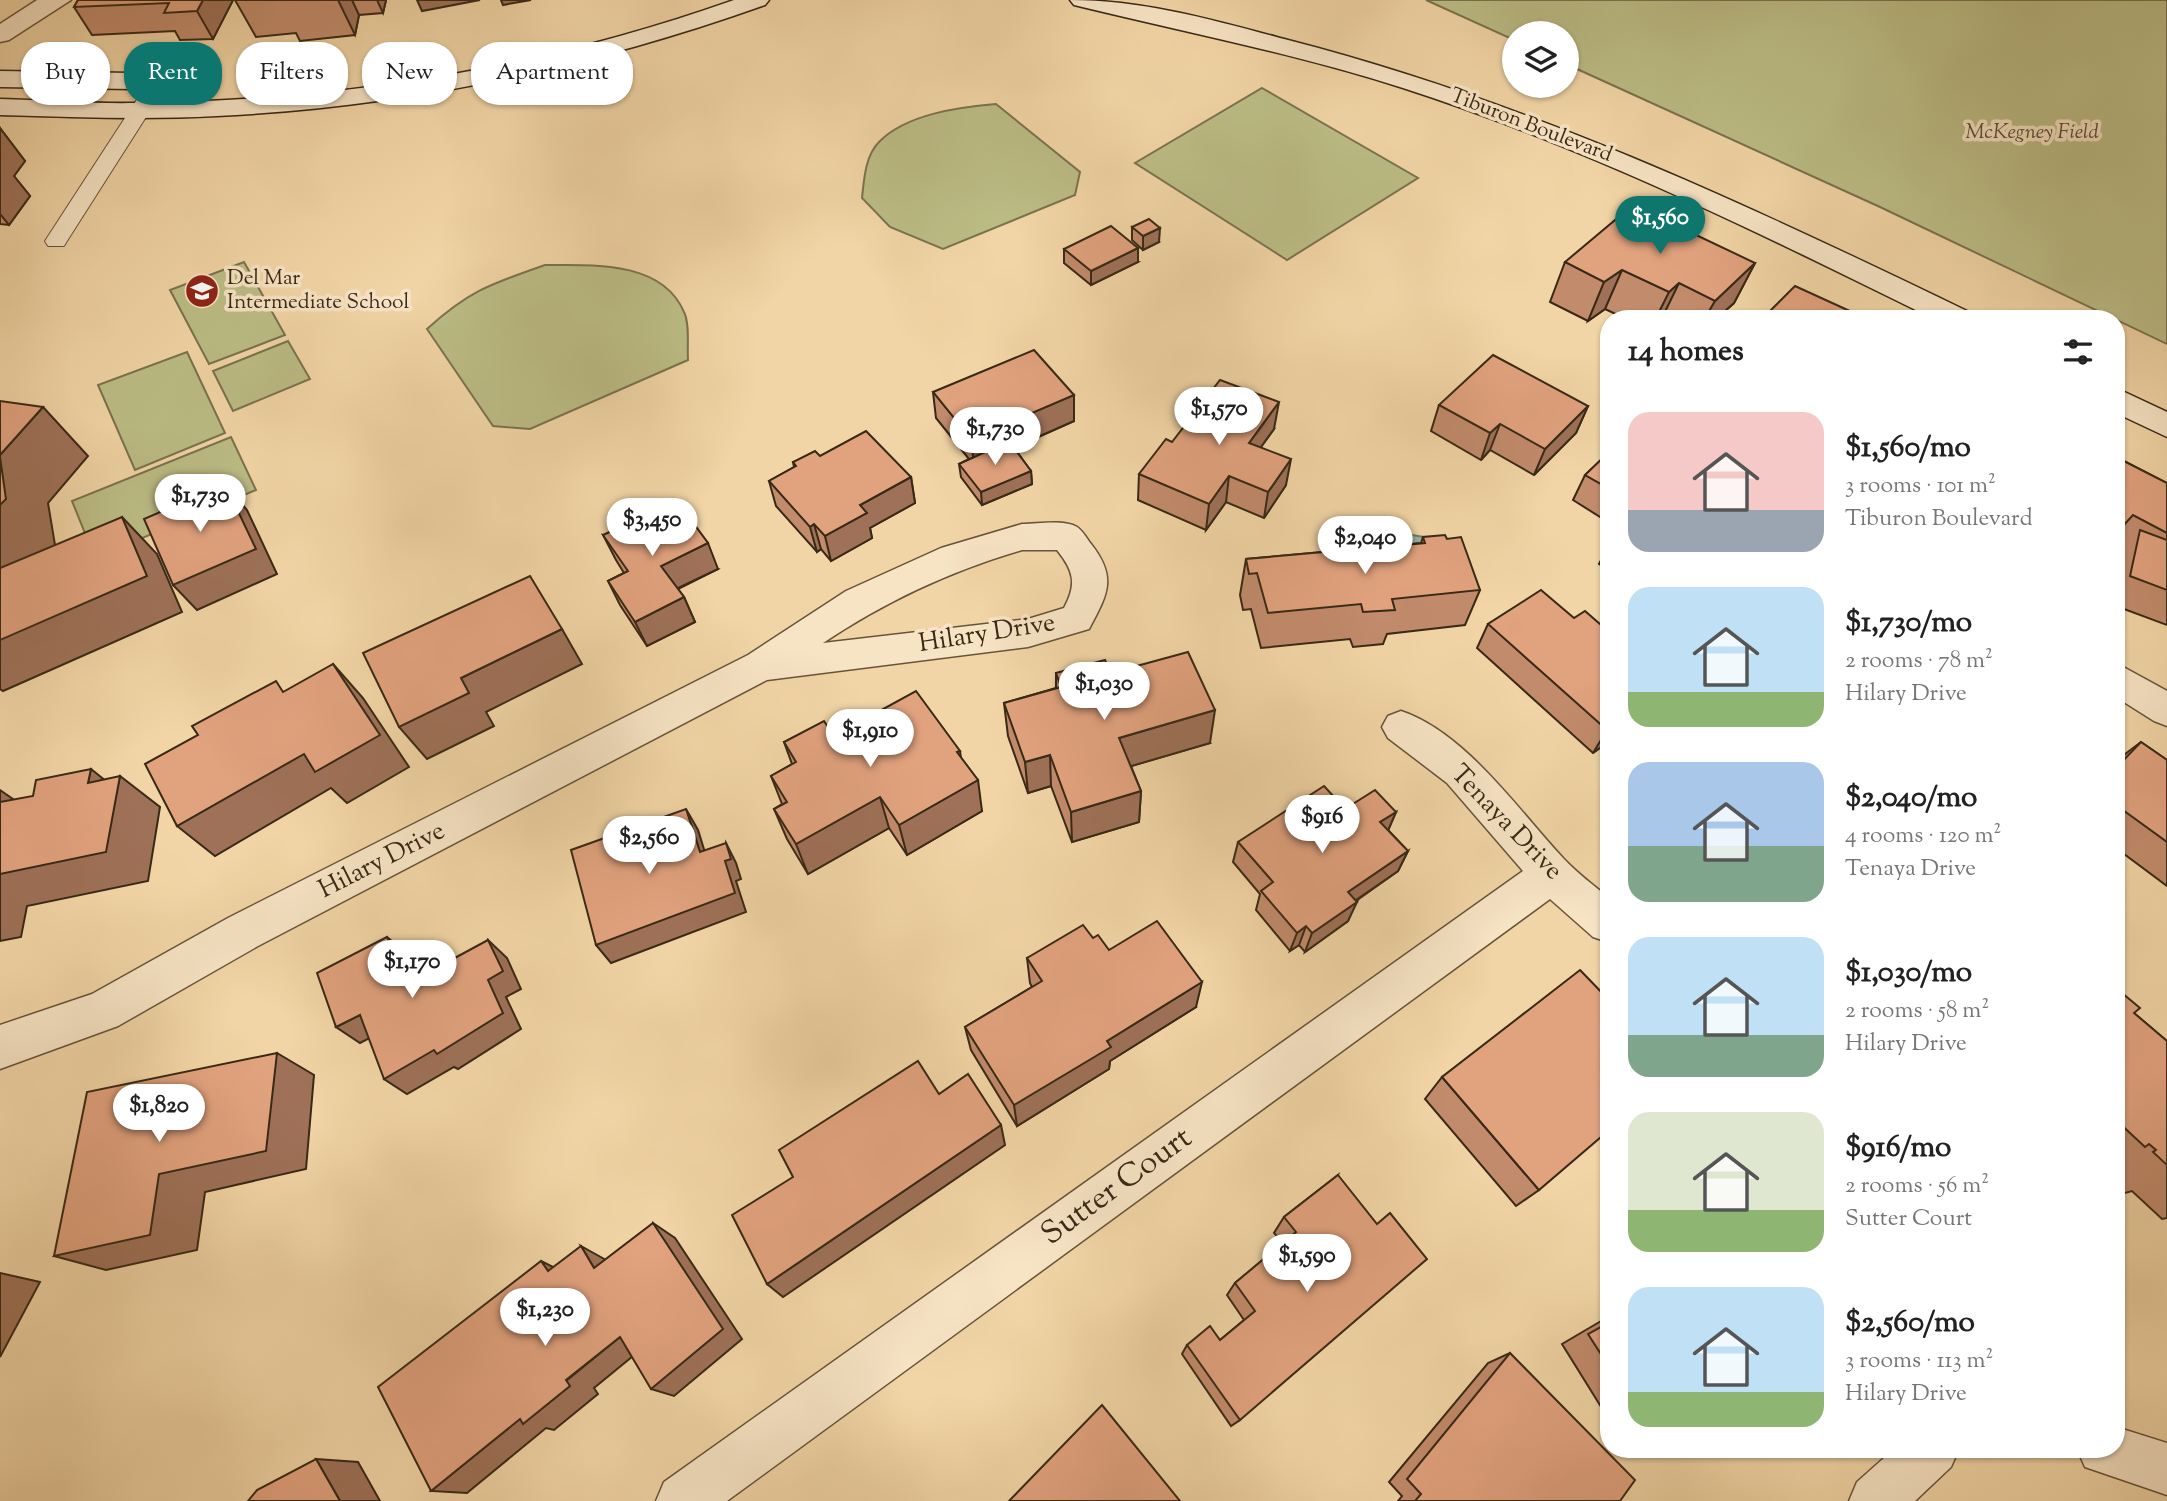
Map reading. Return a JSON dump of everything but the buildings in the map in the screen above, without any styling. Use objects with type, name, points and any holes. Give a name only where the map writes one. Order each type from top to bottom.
[{"type":"street","points":[[0,35],[40,7],[59,0]]},
{"type":"street","points":[[0,107],[138,111],[247,106],[373,94],[475,77],[641,39],[757,0]]},
{"type":"street","name":"Tiburon Boulevard","points":[[1082,0],[1279,45],[1418,85],[1503,114],[1678,186],[1939,310]]},
{"type":"street","points":[[570,33],[675,3]]},
{"type":"street","points":[[0,79],[124,83]]},
{"type":"street","points":[[222,81],[226,81]]},
{"type":"street","points":[[2125,404],[2167,426]]},
{"type":"street","name":"Hilary Drive","points":[[0,1047],[103,1011],[243,932],[761,666],[859,601],[953,557],[1022,537],[1066,537],[1090,564],[1091,593],[1076,619],[1028,633],[761,666]]},
{"type":"street","points":[[2125,684],[2167,710]]},
{"type":"street","name":"Tenaya Drive","points":[[1401,727],[1461,771],[1551,874],[1600,916]]},
{"type":"street","name":"Sutter Court","points":[[683,1501],[1551,874]]},
{"type":"street","points":[[2125,1456],[2167,1469]]},
{"type":"street","points":[[1876,1501],[1923,1458]]},
{"type":"lane","points":[[56,240],[142,105]]},
{"type":"green space","name":"McKegney Field","points":[[1426,0],[2167,0],[2167,344],[2125,324],[2125,310],[2096,310],[1880,207],[1579,70],[1579,21],[1502,21],[1502,35]]},
{"type":"green space","points":[[1262,88],[1418,178],[1287,260],[1135,163]]},
{"type":"green space","points":[[996,104],[1080,172],[1075,195],[943,249],[890,227],[862,198],[871,154],[890,132],[918,118],[966,107]]},
{"type":"green space","points":[[244,262],[285,335],[209,364],[170,290]]},
{"type":"green space","points":[[545,265],[624,269],[659,283],[674,295],[686,317],[688,360],[530,429],[493,426],[427,329],[469,297]]},
{"type":"green space","points":[[288,341],[310,379],[233,411],[213,371]]},
{"type":"green space","points":[[187,352],[225,433],[135,470],[98,385]]},
{"type":"green space","points":[[231,437],[256,490],[95,558],[72,501]]},
{"type":"shaded area","points":[[1382,532],[1447,541],[1377,556]]},
{"type":"place","name":"Del Mar Intermediate School","points":[[202,291]]}]
